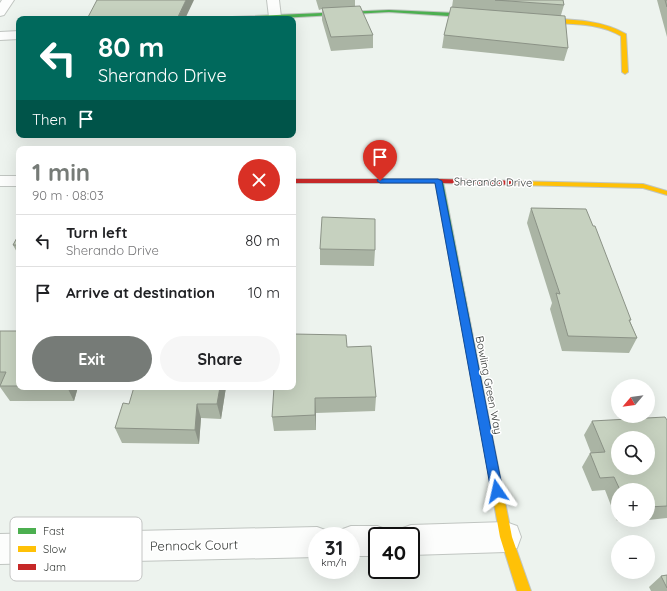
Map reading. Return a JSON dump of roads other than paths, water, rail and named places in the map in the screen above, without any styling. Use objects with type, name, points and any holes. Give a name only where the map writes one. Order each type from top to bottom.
[{"type":"street","points":[[0,12],[8,0]]},
{"type":"street","points":[[273,0],[275,16]]},
{"type":"street","points":[[296,16],[408,11],[486,17]]},
{"type":"street","points":[[525,20],[603,26],[620,31],[624,35],[625,72]]},
{"type":"street","points":[[0,36],[16,35]]},
{"type":"street","points":[[0,181],[16,181]]},
{"type":"street","name":"Sherando Drive","points":[[296,181],[438,181],[643,186],[667,193]]},
{"type":"street","name":"Bowling Green Way","points":[[438,181],[506,538],[524,591]]},
{"type":"street","points":[[420,540],[506,538]]},
{"type":"street","name":"Pennock Court","points":[[142,546],[308,542]]},
{"type":"street","name":"Pennock Court","points":[[0,549],[10,549]]}]
